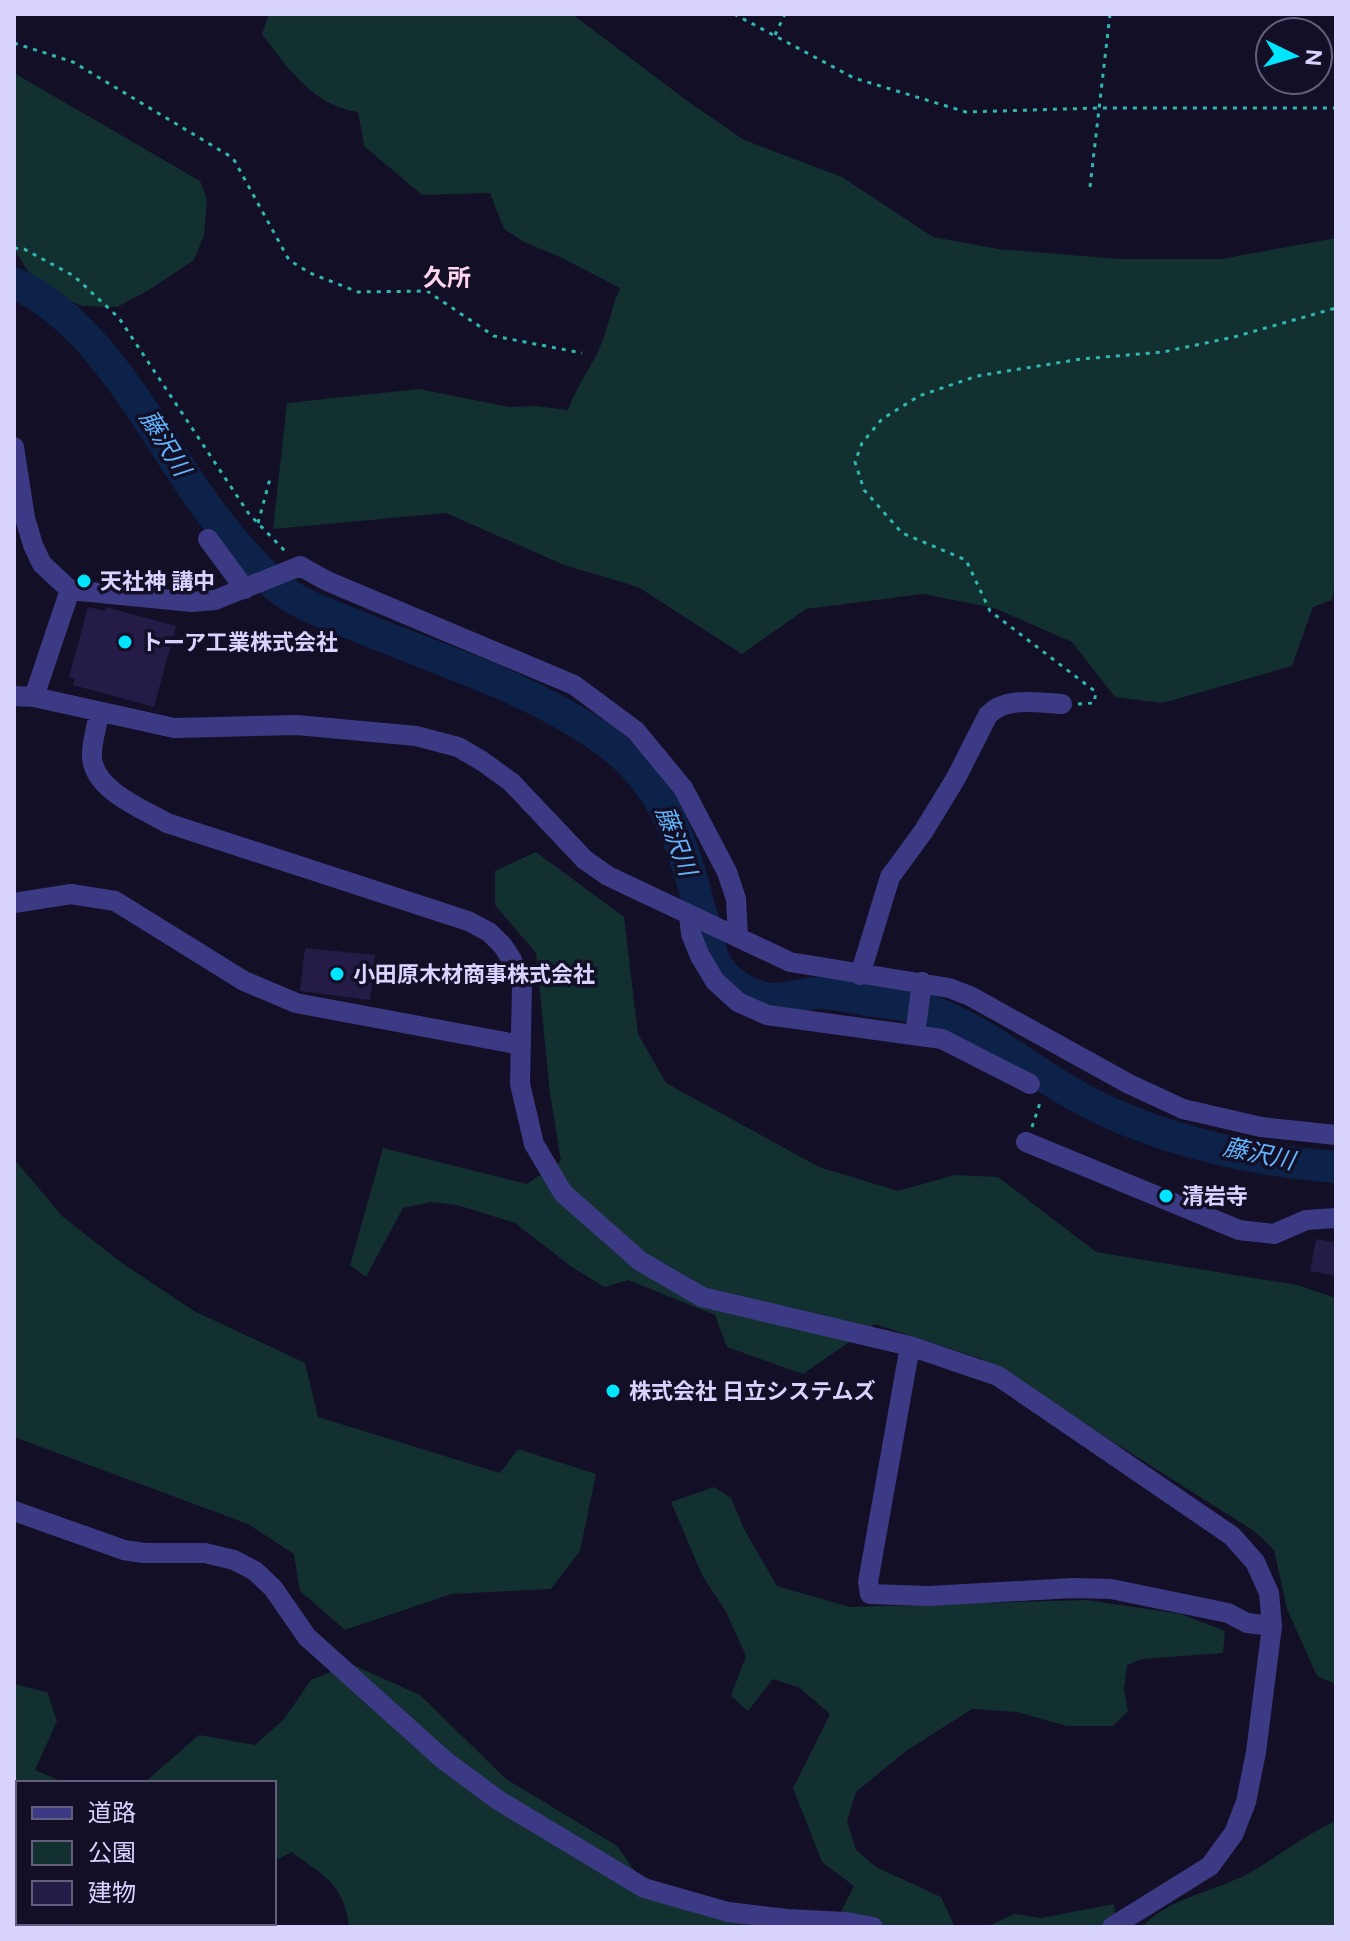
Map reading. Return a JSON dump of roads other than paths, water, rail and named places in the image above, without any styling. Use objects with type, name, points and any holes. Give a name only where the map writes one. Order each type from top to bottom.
[{"type":"street","points":[[14,447],[25,518],[33,545],[42,564],[70,590],[192,602],[215,600],[300,566],[327,581],[574,685],[636,731],[683,788],[727,872],[744,939]]},
{"type":"street","points":[[208,539],[245,589]]},
{"type":"street","points":[[70,590],[24,696],[174,728],[297,725],[416,736],[458,747],[511,782],[585,860],[608,876],[790,962],[970,996],[1129,1084],[1183,1109],[1245,1125],[1336,1135]]},
{"type":"street","points":[[860,975],[890,877],[923,832],[956,778],[988,715],[995,708],[1012,702],[1062,704]]},
{"type":"street","points":[[99,713],[92,758],[100,779],[125,799],[167,823],[468,921],[489,932],[512,960],[522,984],[520,1084],[534,1144],[563,1193],[640,1261],[702,1297],[910,1346],[998,1376],[1232,1536],[1255,1562],[1269,1593],[1272,1626],[1256,1752],[1246,1802],[1234,1833],[1210,1866],[1112,1927]]},
{"type":"street","points":[[14,903],[71,894],[115,901],[244,981],[296,1003],[521,1045]]},
{"type":"street","points":[[689,916],[691,934],[700,956],[715,981],[738,1002],[767,1015],[915,1032],[942,1039],[1030,1084]]},
{"type":"street","points":[[915,1032],[921,988]]},
{"type":"street","points":[[1029,1135],[1239,1230],[1274,1234],[1306,1220],[1336,1218]]},
{"type":"street","points":[[910,1346],[868,1582],[870,1594],[929,1596],[1073,1588],[1111,1589],[1228,1613],[1247,1623],[1272,1626]]},
{"type":"street","points":[[14,1511],[124,1550],[205,1553],[234,1560],[255,1571],[273,1588],[307,1637],[444,1760],[498,1800],[644,1888],[728,1912],[873,1927]]},
{"type":"waterway","name":"藤沢川","points":[[14,283],[70,321],[95,347],[139,404],[213,516],[252,562],[283,591],[320,611],[543,703],[620,752],[656,793],[668,816],[687,865],[712,956],[719,969],[735,985],[770,999],[825,993],[920,1008],[978,1033],[1068,1091],[1129,1121],[1233,1152],[1336,1167]]},
{"type":"place","name":"天社神 講中","points":[[84,581]]},
{"type":"place","name":"トーア工業株式会社","points":[[125,642]]},
{"type":"place","name":"小田原木材商事株式会社","points":[[337,974]]},
{"type":"place","name":"清岩寺","points":[[1166,1196]]},
{"type":"place","name":"株式会社 日立システムズ","points":[[613,1391]]},
{"type":"district","name":"久所","points":[[447,278]]}]
